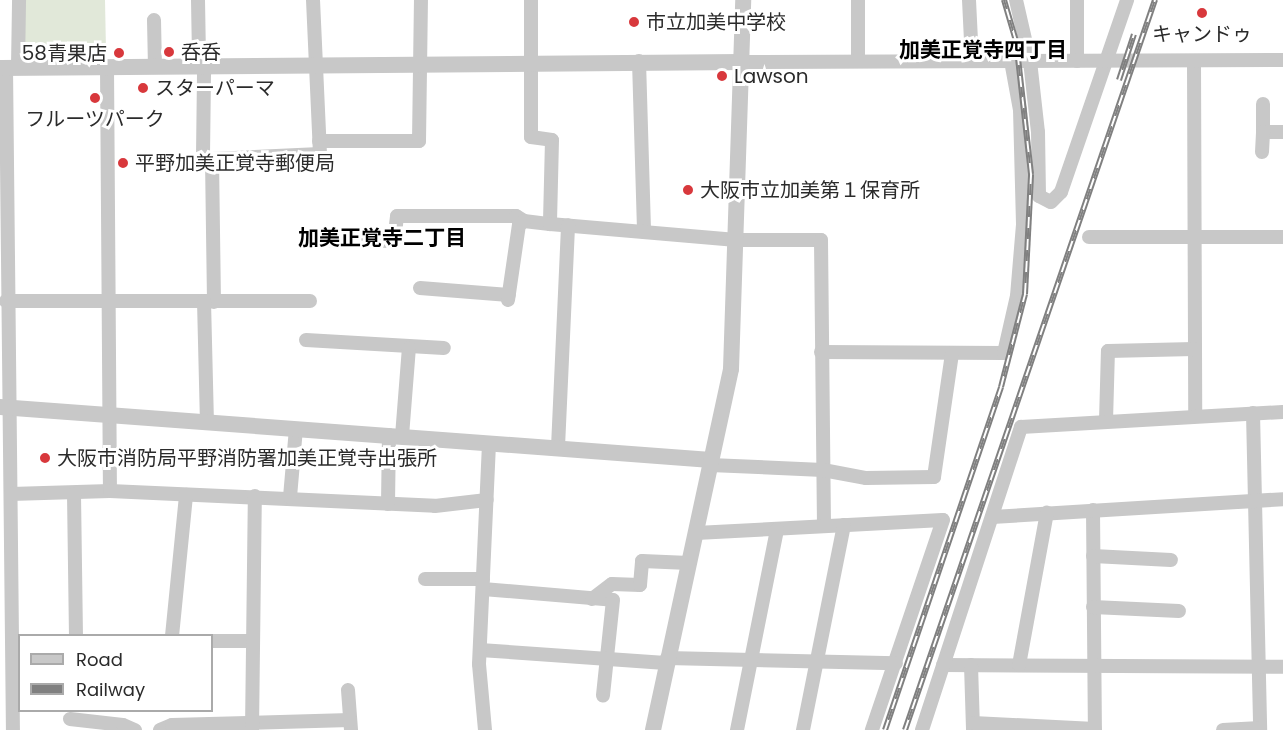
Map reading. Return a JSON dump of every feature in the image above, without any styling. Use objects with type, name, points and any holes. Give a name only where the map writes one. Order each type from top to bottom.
[{"type":"street","points":[[13,730],[11,494],[4,407],[8,67],[19,0]]},
{"type":"street","points":[[198,0],[203,159],[320,154],[313,66],[313,0]]},
{"type":"street","points":[[318,141],[419,141],[422,64],[421,0]]},
{"type":"street","points":[[531,0],[531,137],[552,140],[550,224]]},
{"type":"street","points":[[653,730],[731,369],[743,0]]},
{"type":"street","points":[[858,0],[858,60]]},
{"type":"street","points":[[969,0],[972,61]]},
{"type":"street","points":[[1016,0],[1030,61],[1038,132],[1039,196],[1051,202],[1061,192],[1127,0]]},
{"type":"street","points":[[1077,0],[1077,61]]},
{"type":"street","points":[[154,20],[154,67]]},
{"type":"street","points":[[8,67],[313,66],[639,61],[1283,60]]},
{"type":"street","points":[[639,61],[644,232]]},
{"type":"street","points":[[821,352],[1004,353],[1017,296],[1024,177],[1020,110],[1011,61]]},
{"type":"street","points":[[1194,61],[1195,415]]},
{"type":"street","points":[[107,67],[106,415],[110,491]]},
{"type":"street","points":[[1262,152],[1263,104]]},
{"type":"street","points":[[1263,132],[1283,132]]},
{"type":"street","points":[[207,422],[212,159]]},
{"type":"street","points":[[317,240],[394,241],[397,216],[516,216],[524,221],[550,224],[736,240],[821,240],[824,526]]},
{"type":"street","points":[[420,288],[509,297],[519,225],[524,221]]},
{"type":"street","points":[[558,447],[568,225]]},
{"type":"street","points":[[1089,237],[1283,237]]},
{"type":"street","points":[[6,302],[310,302]]},
{"type":"street","points":[[306,340],[409,348],[444,348]]},
{"type":"street","points":[[388,504],[395,436],[409,348]]},
{"type":"street","points":[[1106,421],[1108,351],[1194,349]]},
{"type":"street","points":[[4,407],[558,447],[711,463],[823,470],[866,478],[934,477],[952,353]]},
{"type":"street","points":[[922,730],[1021,427],[1195,415],[1283,412]]},
{"type":"street","points":[[1222,730],[1260,729],[1253,413]]},
{"type":"street","points":[[290,497],[296,429]]},
{"type":"street","points":[[485,730],[480,650],[489,443]]},
{"type":"street","points":[[11,494],[74,494],[110,491],[290,497],[435,506],[487,500]]},
{"type":"street","points":[[74,494],[76,634]]},
{"type":"street","points":[[172,634],[186,495]]},
{"type":"street","points":[[252,727],[255,496]]},
{"type":"street","points":[[992,517],[1283,499]]},
{"type":"street","points":[[971,665],[973,727],[1095,729],[1092,664],[1093,510]]},
{"type":"street","points":[[1019,664],[1047,513]]},
{"type":"street","points":[[696,533],[943,520],[872,730]]},
{"type":"street","points":[[803,730],[844,525]]},
{"type":"street","points":[[737,730],[777,530]]},
{"type":"street","points":[[1093,556],[1171,560]]},
{"type":"street","points":[[592,599],[612,584],[640,585],[642,561],[689,563]]},
{"type":"street","points":[[425,579],[613,600],[603,695]]},
{"type":"street","points":[[1093,608],[1179,611]]},
{"type":"street","points":[[213,641],[253,641]]},
{"type":"street","points":[[480,650],[667,660],[751,658],[896,663]]},
{"type":"street","points":[[943,665],[1092,664],[1283,667]]},
{"type":"street","points":[[160,730],[172,725],[252,727],[350,725],[348,690]]},
{"type":"street","points":[[70,720],[128,722]]},
{"type":"green space","points":[[25,0],[105,0],[106,51],[29,52],[25,48]]},
{"type":"railway","points":[[885,730],[1001,387],[1025,294],[1031,174],[1016,41],[1004,0]]},
{"type":"railway","points":[[905,730],[1155,0]]},
{"type":"railway","points":[[1119,80],[1134,34]]},
{"type":"place","name":"キャンドゥ","points":[[1202,13]]},
{"type":"place","name":"市立加美中学校","points":[[634,22]]},
{"type":"place","name":"呑呑","points":[[169,52]]},
{"type":"place","name":"58青果店","points":[[119,53]]},
{"type":"place","name":"Lawson","points":[[722,76]]},
{"type":"place","name":"スターパーマ","points":[[143,88]]},
{"type":"place","name":"フルーツパーク","points":[[95,98]]},
{"type":"place","name":"平野加美正覚寺郵便局","points":[[123,163]]},
{"type":"place","name":"大阪市立加美第１保育所","points":[[688,190]]},
{"type":"place","name":"大阪市消防局平野消防署加美正覚寺出張所","points":[[45,458]]},
{"type":"district","name":"加美正覚寺四丁目","points":[[983,50]]},
{"type":"district","name":"加美正覚寺二丁目","points":[[382,238]]}]
